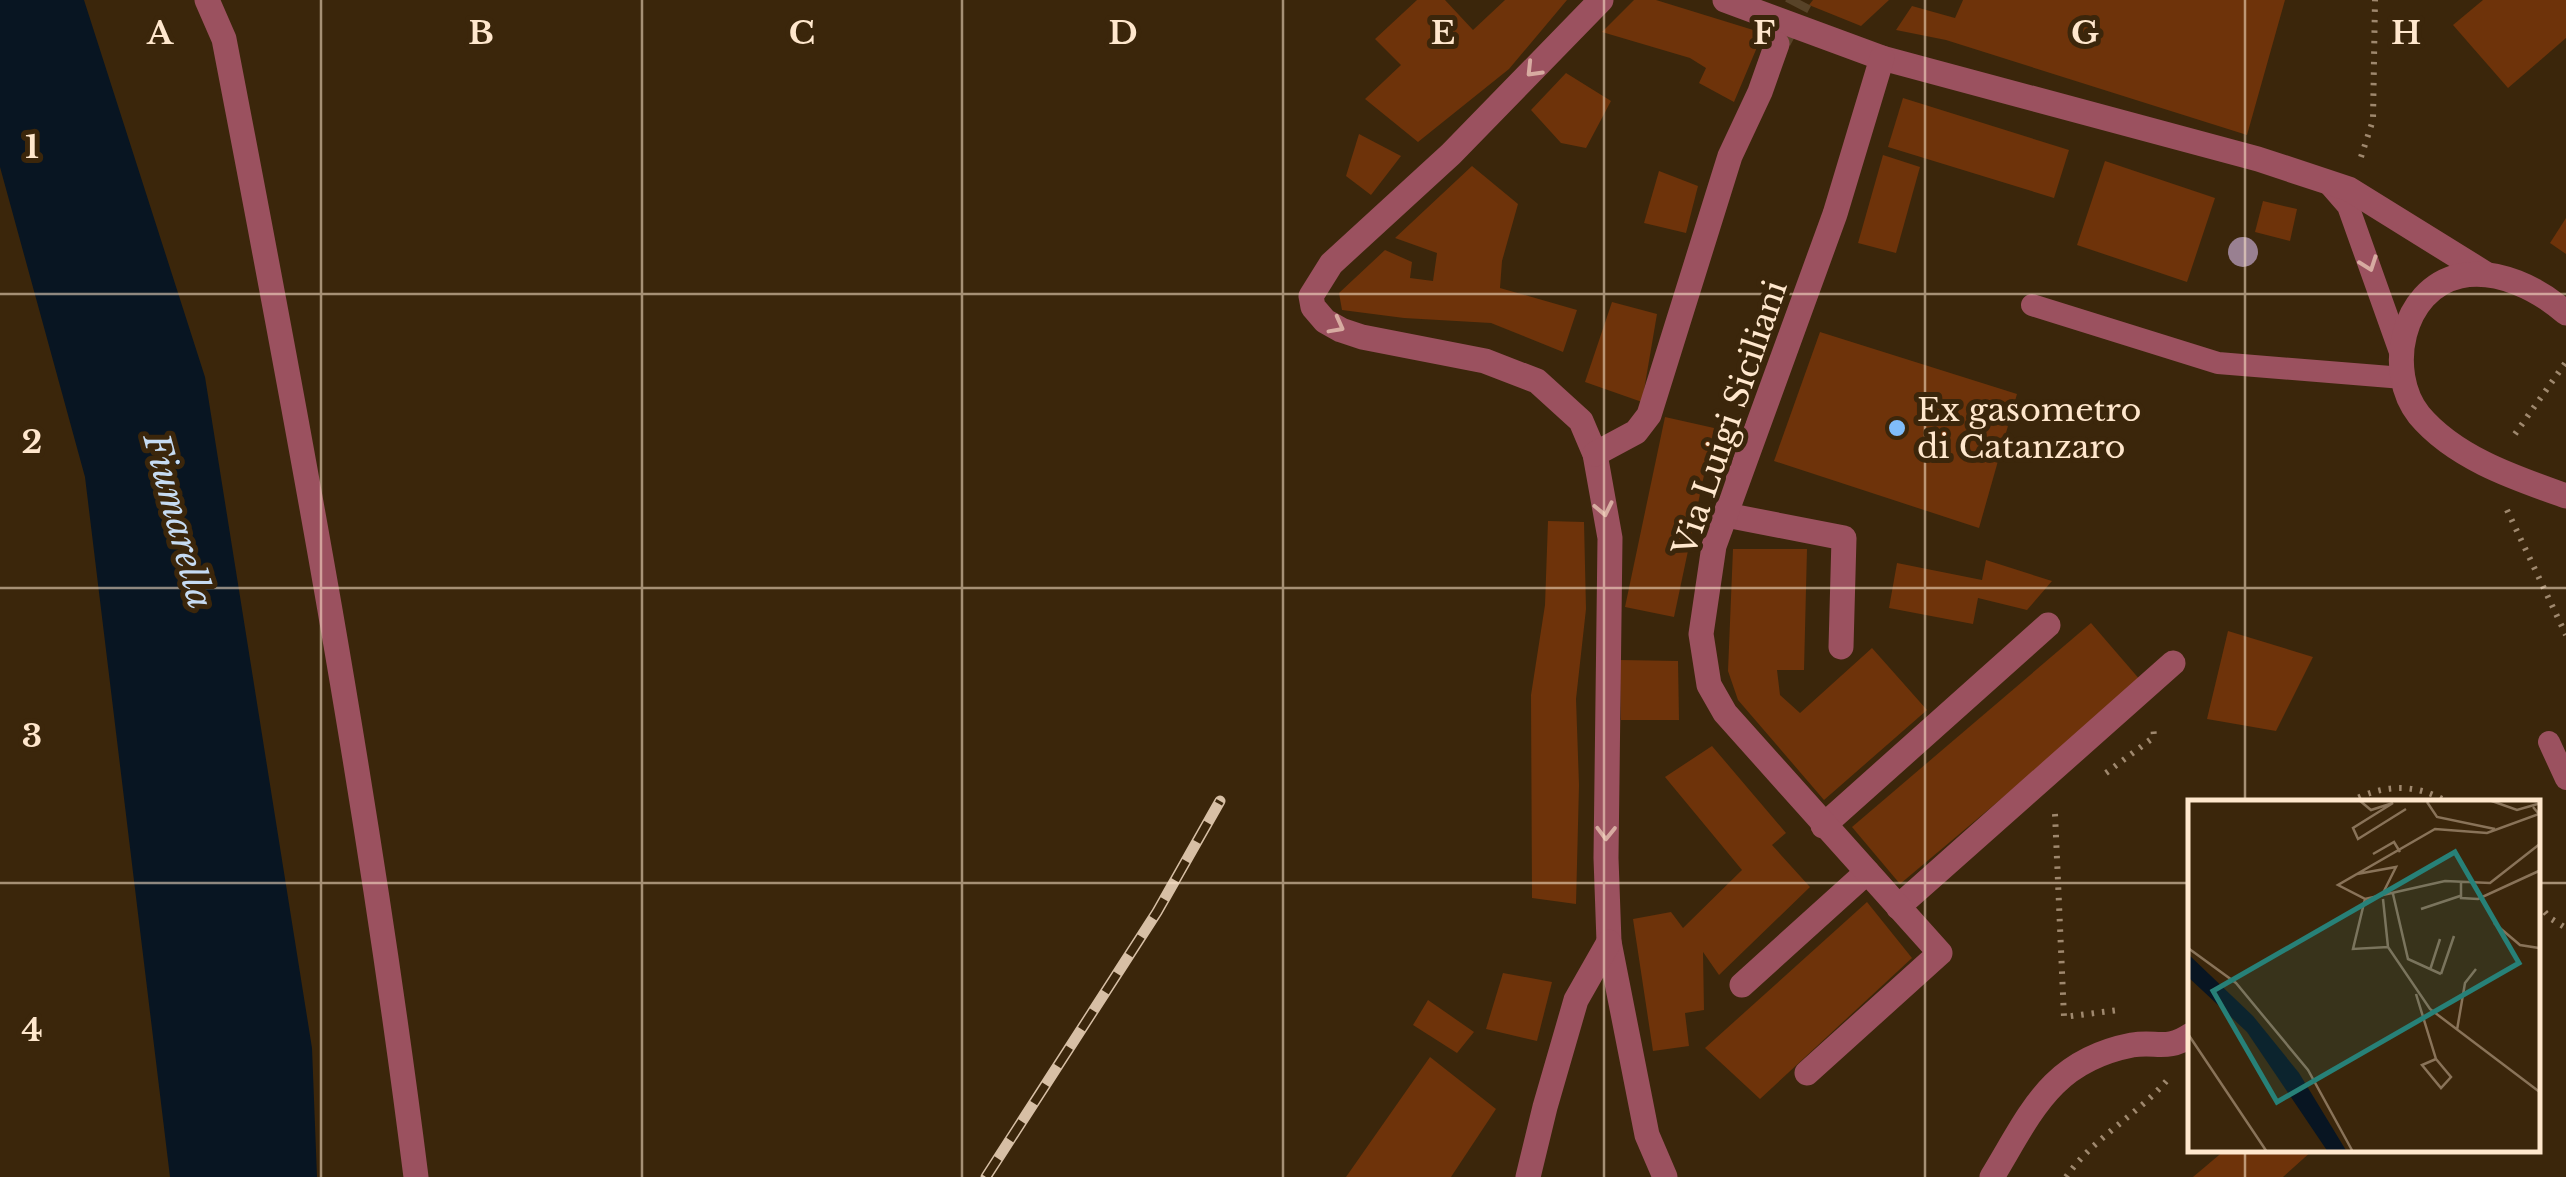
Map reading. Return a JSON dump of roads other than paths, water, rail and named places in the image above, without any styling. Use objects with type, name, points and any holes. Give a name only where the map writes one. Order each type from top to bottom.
[{"type":"street","points":[[207,0],[224,39],[312,494],[416,1177]]},
{"type":"street","points":[[1600,0],[1451,154],[1331,264],[1311,296],[1313,307],[1340,330],[1485,360],[1537,381],[1581,421],[1595,454],[1610,538],[1606,858],[1609,942],[1647,1135],[1665,1177]]},
{"type":"street","points":[[1725,0],[1882,58],[2258,159],[2338,186],[2486,274],[2534,291],[2566,313]]},
{"type":"street","points":[[1595,454],[1636,432],[1649,415],[1730,156],[1777,44]]},
{"type":"street","name":"Via Luigi Siciliani","points":[[1807,1073],[1940,953],[1726,713],[1710,685],[1702,634],[1714,546],[1835,214],[1882,58]]},
{"type":"street","points":[[2486,274],[2459,276],[2424,299],[2405,330],[2400,352],[2406,396],[2420,416],[2460,450],[2566,496]]},
{"type":"street","points":[[1726,514],[1844,538],[1841,646]]},
{"type":"street","points":[[1824,826],[2048,625]]},
{"type":"street","points":[[1898,907],[2174,663]]},
{"type":"street","points":[[1742,985],[1866,872]]},
{"type":"street","points":[[1528,1177],[1576,1000],[1609,942]]},
{"type":"street","points":[[1992,1177],[2046,1088],[2062,1075],[2087,1060],[2135,1044],[2176,1044],[2188,1037]]},
{"type":"lane","points":[[2338,186],[2400,352]]},
{"type":"lane","points":[[2032,305],[2218,364],[2403,378]]},
{"type":"lane","points":[[2549,742],[2566,779]]},
{"type":"water","name":"Fiumarella","points":[[0,0],[84,0],[205,377],[312,1048],[317,1177],[170,1177],[85,477],[0,167]]},
{"type":"tunnel","points":[[1779,40],[1800,0]]},
{"type":"railway","points":[[986,1177],[1157,912],[1220,801]]},
{"type":"place","name":"Ex gasometro di Catanzaro","points":[[1897,428]]}]
